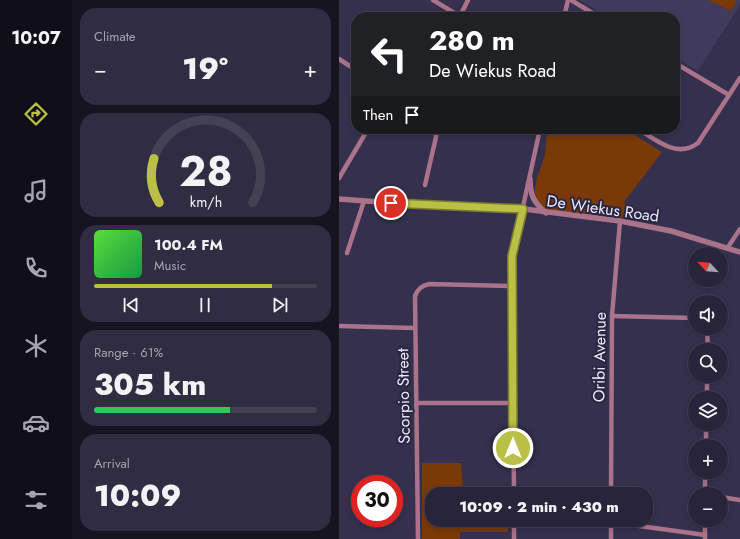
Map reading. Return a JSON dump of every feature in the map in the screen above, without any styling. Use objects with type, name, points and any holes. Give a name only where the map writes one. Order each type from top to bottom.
[{"type":"street","points":[[433,0],[452,12]]},
{"type":"street","points":[[462,12],[468,0]]},
{"type":"street","points":[[565,12],[568,0]]},
{"type":"street","points":[[571,0],[591,12]]},
{"type":"street","points":[[339,59],[351,67]]},
{"type":"street","points":[[680,66],[729,95]]},
{"type":"street","points":[[646,134],[676,150],[692,148],[698,143],[740,78]]},
{"type":"street","points":[[339,178],[365,134]]},
{"type":"street","points":[[425,185],[436,134]]},
{"type":"street","points":[[514,487],[513,247],[530,179],[539,134]]},
{"type":"street","points":[[530,179],[531,193],[534,201],[547,213]]},
{"type":"street","name":"De Wiekus Road","points":[[339,199],[461,208],[523,209],[620,222],[671,231],[728,247],[740,252]]},
{"type":"street","points":[[347,253],[363,201]]},
{"type":"street","name":"Oribi Avenue","points":[[611,487],[612,316],[620,222]]},
{"type":"street","points":[[728,247],[740,229]]},
{"type":"street","points":[[414,328],[415,296],[417,290],[422,286],[513,286]]},
{"type":"street","points":[[612,316],[688,318]]},
{"type":"street","name":"Scorpio Street","points":[[339,326],[414,328],[417,402],[418,539]]},
{"type":"street","points":[[417,402],[513,403]]},
{"type":"street","points":[[728,498],[740,500]]},
{"type":"street","points":[[514,527],[514,539]]},
{"type":"street","points":[[611,527],[611,539]]},
{"type":"street","points":[[646,527],[705,537]]},
{"type":"shaded area","points":[[580,0],[740,0],[740,5],[698,71],[680,60],[680,12],[600,12]]},
{"type":"shaded area","points":[[708,0],[737,0],[731,11]]},
{"type":"shaded area","points":[[547,134],[633,134],[662,152],[624,202],[630,212],[628,218],[548,210],[541,204],[535,192],[537,177],[545,154]]},
{"type":"shaded area","points":[[422,463],[461,463],[463,487],[425,487],[425,527],[508,527],[508,532],[460,532],[460,539],[422,539]]},
{"type":"route","points":[[391,203],[461,208],[523,209],[512,256],[513,448]]}]
